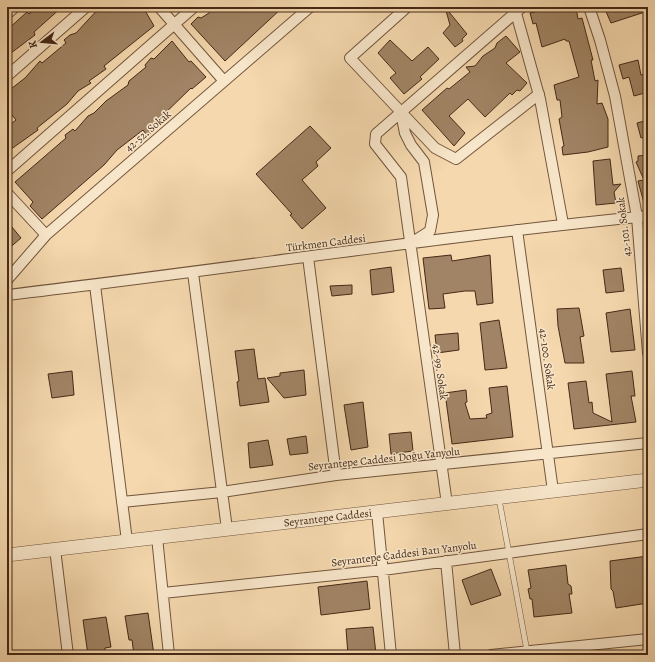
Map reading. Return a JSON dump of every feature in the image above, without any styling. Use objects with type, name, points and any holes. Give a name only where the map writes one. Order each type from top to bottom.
[{"type":"street","points":[[7,14],[15,7]]},
{"type":"street","points":[[7,76],[86,7]]},
{"type":"street","points":[[159,7],[224,81]]},
{"type":"street","points":[[7,171],[194,7]]},
{"type":"street","name":"42-52. Sokak","points":[[7,280],[46,235],[310,7]]},
{"type":"street","points":[[407,7],[350,58],[435,148],[456,160],[539,94]]},
{"type":"street","name":"42-101. Sokak","points":[[589,7],[600,40],[615,96],[637,217],[648,353]]},
{"type":"street","points":[[519,10],[539,94],[563,224]]},
{"type":"street","name":"42-99. Sokak","points":[[447,504],[401,177],[375,144],[376,134],[519,10]]},
{"type":"street","points":[[401,112],[405,133],[411,145],[424,162],[433,215],[430,230],[410,244]]},
{"type":"street","points":[[7,193],[46,235]]},
{"type":"street","name":"Türkmen Caddesi","points":[[7,295],[193,273],[563,224],[648,216]]},
{"type":"street","name":"42-100. Sokak","points":[[517,230],[553,491]]},
{"type":"street","points":[[308,257],[336,475]]},
{"type":"street","points":[[193,273],[227,529]]},
{"type":"street","points":[[95,285],[127,541]]},
{"type":"street","name":"Seyrantepe Caddesi Doğu Yanyolu","points":[[122,502],[222,492],[336,475],[648,443]]},
{"type":"street","name":"Seyrantepe Caddesi","points":[[7,555],[648,480]]},
{"type":"street","points":[[377,512],[391,655]]},
{"type":"street","name":"Seyrantepe Caddesi Batı Yanyolu","points":[[163,593],[383,570],[648,534]]},
{"type":"street","points":[[156,537],[169,655]]},
{"type":"street","points":[[55,549],[68,655]]},
{"type":"street","points":[[446,561],[455,655]]},
{"type":"street","points":[[491,655],[648,639]]},
{"type":"lane","points":[[499,498],[527,651]]},
{"type":"building","points":[[37,7],[62,7],[34,32],[35,35],[7,56],[7,30],[27,12],[29,14]]},
{"type":"building","points":[[100,7],[143,7],[154,26],[104,66],[106,69],[89,81],[91,83],[78,91],[67,104],[37,128],[38,130],[7,152],[7,127],[16,120],[7,109],[7,92],[25,78],[40,61],[42,63],[66,43],[64,40],[70,35],[76,33]]},
{"type":"building","points":[[213,7],[283,7],[225,61],[191,24],[198,17],[201,18],[209,13]]},
{"type":"building","points":[[445,7],[467,34],[462,39],[463,41],[455,47],[443,33],[450,25]]},
{"type":"building","points":[[555,7],[576,7],[578,19],[582,18],[593,60],[591,60],[595,81],[598,80],[597,104],[602,103],[608,119],[608,147],[588,152],[563,155],[562,147],[564,146],[559,119],[562,117],[560,100],[557,100],[554,85],[579,77],[569,41],[566,41],[565,39],[542,47],[536,23],[533,24],[530,13]]},
{"type":"building","points":[[604,7],[648,7],[648,11],[611,23]]},
{"type":"building","points":[[506,36],[520,52],[506,63],[527,83],[520,91],[517,90],[512,95],[510,93],[485,117],[468,99],[449,116],[465,133],[454,146],[422,110],[447,88],[449,89],[470,72],[466,67],[475,66],[483,56],[495,48],[497,43]]},
{"type":"building","points":[[390,40],[412,61],[428,47],[439,59],[420,77],[422,79],[404,94],[390,78],[396,73],[378,53]]},
{"type":"building","points":[[172,41],[189,62],[191,61],[206,77],[192,89],[191,88],[157,121],[160,124],[153,131],[147,136],[143,130],[117,150],[104,165],[42,219],[30,206],[33,202],[15,182],[66,138],[65,135],[73,129],[75,131],[88,116],[94,113],[106,101],[128,85],[129,81],[146,67],[145,65],[151,58],[154,59]]},
{"type":"building","points":[[638,60],[641,75],[648,73],[648,92],[634,96],[629,77],[623,79],[619,65]]},
{"type":"building","points":[[648,120],[648,136],[641,138],[637,123]]},
{"type":"building","points":[[310,126],[331,148],[316,162],[318,166],[302,180],[326,208],[302,229],[290,215],[292,214],[256,174]]},
{"type":"building","points":[[648,155],[648,206],[645,207],[638,181],[644,180],[636,162],[638,161],[638,156]]},
{"type":"building","points":[[610,159],[613,185],[621,184],[614,192],[616,203],[596,205],[593,161]]},
{"type":"building","points":[[7,221],[21,238],[7,250]]},
{"type":"building","points":[[451,255],[452,261],[490,255],[493,303],[477,305],[475,291],[465,291],[443,294],[445,308],[429,309],[423,258]]},
{"type":"building","points":[[391,267],[394,292],[372,295],[370,270]]},
{"type":"building","points":[[621,268],[624,291],[606,293],[603,270]]},
{"type":"building","points":[[352,285],[352,294],[332,296],[330,286]]},
{"type":"building","points":[[579,308],[584,336],[580,337],[584,363],[565,363],[558,326],[557,309]]},
{"type":"building","points":[[630,309],[635,350],[611,352],[606,313]]},
{"type":"building","points":[[499,320],[507,368],[485,370],[480,323]]},
{"type":"building","points":[[458,333],[459,350],[437,353],[435,335]]},
{"type":"building","points":[[254,349],[258,379],[265,378],[269,402],[240,406],[237,382],[239,381],[235,351]]},
{"type":"building","points":[[304,370],[306,395],[284,398],[267,378],[280,376],[280,373]]},
{"type":"building","points":[[72,371],[74,395],[52,398],[48,374]]},
{"type":"building","points":[[632,371],[635,396],[631,396],[636,422],[574,429],[568,383],[586,381],[589,403],[592,402],[593,413],[612,422],[606,374]]},
{"type":"building","points":[[507,386],[513,437],[452,444],[445,393],[466,390],[467,402],[465,403],[470,419],[487,418],[486,415],[492,413],[489,388]]},
{"type":"building","points":[[363,402],[368,447],[351,450],[344,405]]},
{"type":"building","points":[[411,432],[413,451],[391,454],[389,434]]},
{"type":"building","points":[[306,436],[308,453],[290,455],[287,439]]},
{"type":"building","points":[[268,440],[273,465],[250,468],[248,443]]},
{"type":"building","points":[[648,556],[648,603],[616,608],[613,591],[611,589],[610,561]]},
{"type":"building","points":[[566,565],[568,584],[571,586],[572,594],[569,594],[572,613],[534,617],[532,599],[530,599],[528,589],[531,588],[528,570]]},
{"type":"building","points":[[491,569],[501,595],[471,605],[462,580]]},
{"type":"building","points":[[367,581],[370,609],[321,615],[318,587]]},
{"type":"building","points":[[148,613],[154,655],[134,655],[132,640],[129,640],[125,616]]},
{"type":"building","points":[[106,617],[111,647],[105,648],[104,654],[88,655],[83,620]]},
{"type":"building","points":[[373,627],[376,654],[348,655],[346,629]]}]
